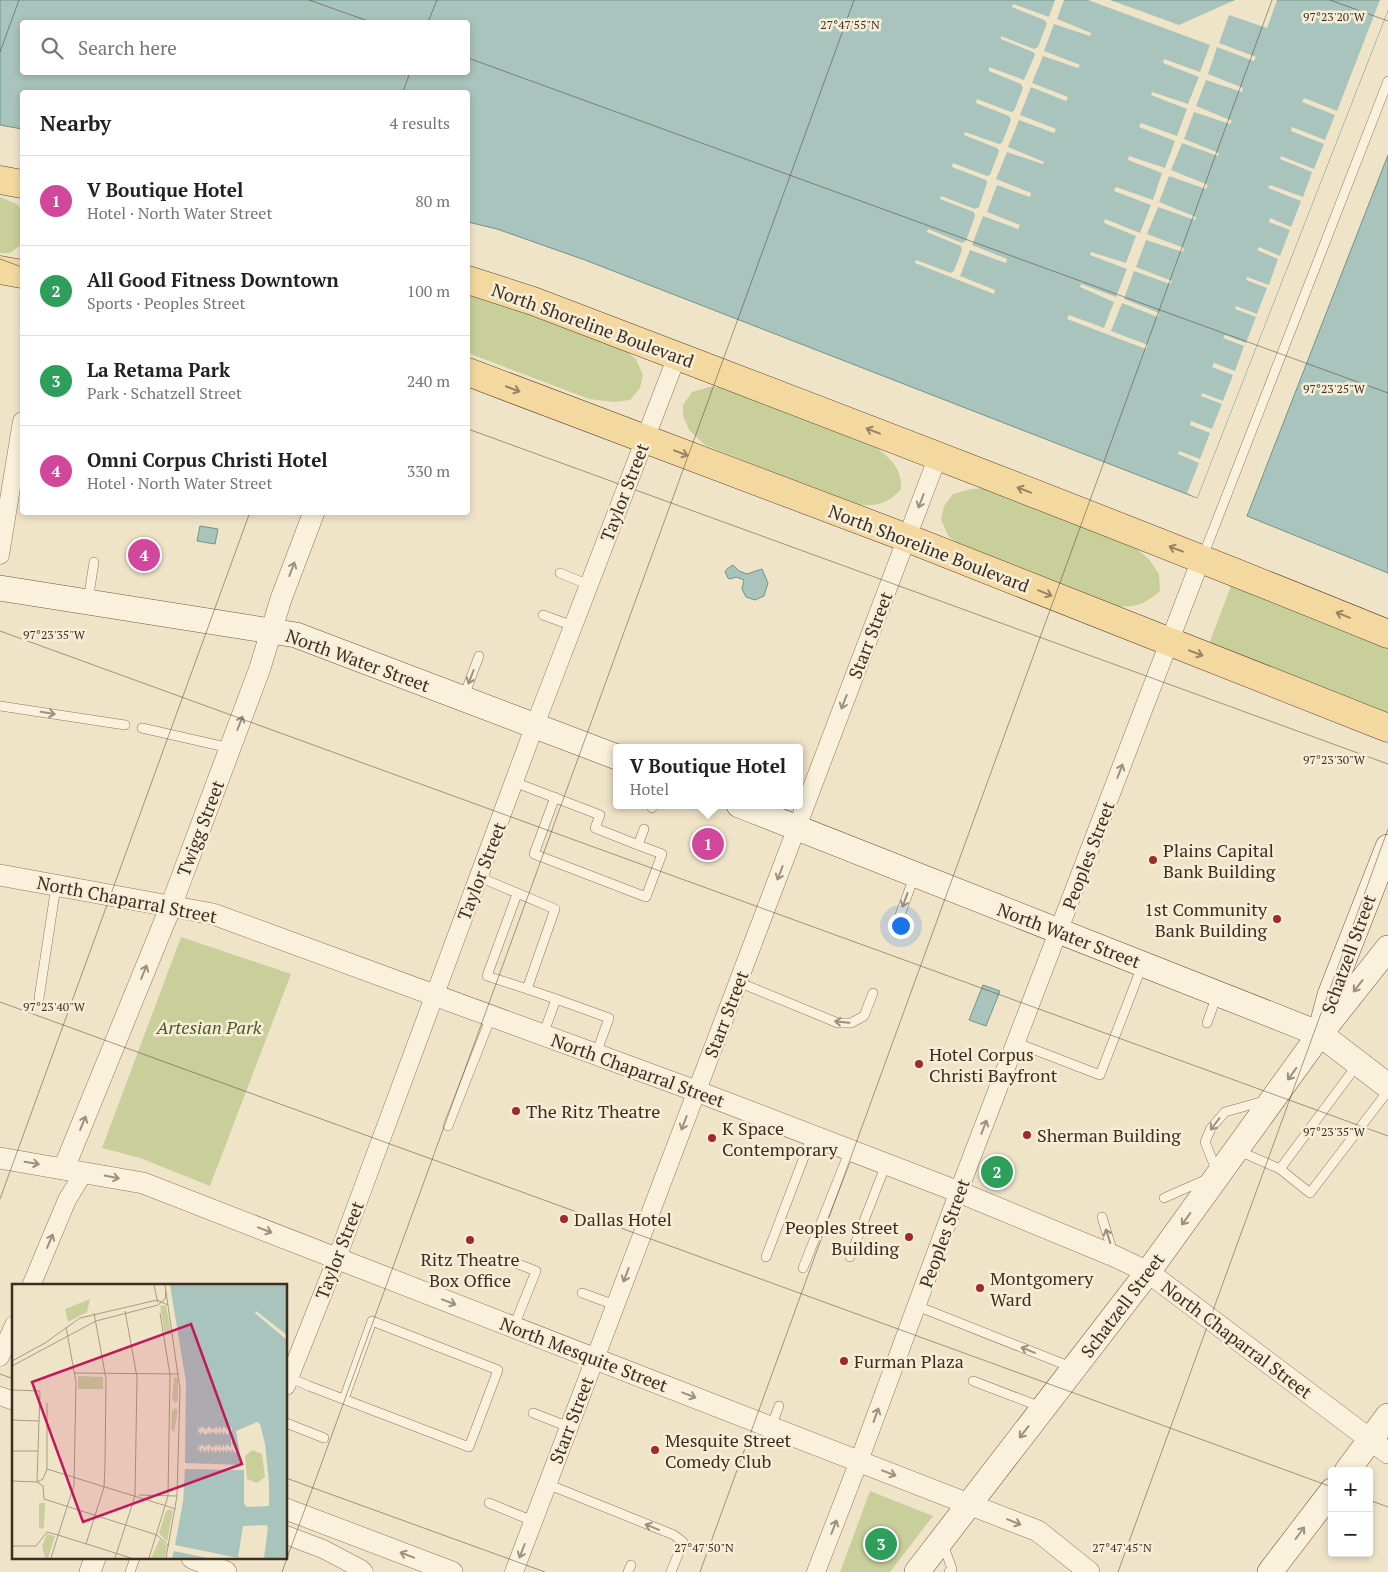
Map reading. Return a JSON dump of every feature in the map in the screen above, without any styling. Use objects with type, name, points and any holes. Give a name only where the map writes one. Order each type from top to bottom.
[{"type":"main road","points":[[0,180],[20,184]]},
{"type":"main road","points":[[0,270],[20,274]]},
{"type":"main road","name":"North Shoreline Boulevard","points":[[470,281],[534,301],[938,456],[1388,634]]},
{"type":"main road","name":"North Shoreline Boulevard","points":[[470,373],[906,538],[1388,728]]},
{"type":"main road","name":"North Water Street","points":[[0,588],[296,635],[613,755]]},
{"type":"main road","name":"North Water Street","points":[[749,809],[1320,1034],[1388,1086]]},
{"type":"main road","name":"Schatzell Street","points":[[1320,1034],[1330,995],[1388,847]]},
{"type":"main road","name":"Schatzell Street","points":[[917,1572],[1148,1272],[1320,1034],[1388,948]]},
{"type":"main road","points":[[1352,1467],[1379,1446],[1388,1416]]},
{"type":"main road","points":[[1270,1572],[1328,1496]]},
{"type":"street","name":"Taylor Street","points":[[288,1382],[337,1258],[535,725],[677,356]]},
{"type":"street","points":[[0,555],[20,433]]},
{"type":"street","name":"Starr Street","points":[[514,1572],[938,456]]},
{"type":"street","name":"Twigg Street","points":[[31,1284],[67,1200],[74,1170],[170,906],[260,668],[281,599],[313,515]]},
{"type":"street","name":"Peoples Street","points":[[816,1572],[959,1192],[1202,559]]},
{"type":"street","name":"North Chaparral Street","points":[[0,875],[213,914],[696,1090],[959,1192],[1114,1256],[1148,1272],[1379,1446]]},
{"type":"street","name":"North Mesquite Street","points":[[0,1158],[143,1183],[1038,1531],[1089,1572]]},
{"type":"street","points":[[0,1357],[12,1330]]},
{"type":"street","points":[[0,1396],[12,1400]]},
{"type":"street","points":[[288,1510],[452,1572]]},
{"type":"street","points":[[288,1535],[323,1548],[364,1572]]},
{"type":"street","points":[[90,1572],[94,1560]]},
{"type":"street","points":[[194,1561],[224,1572]]},
{"type":"lane","points":[[1202,559],[1388,80]]},
{"type":"lane","points":[[88,601],[94,562]]},
{"type":"lane","points":[[560,573],[589,585]]},
{"type":"lane","points":[[543,615],[573,626]]},
{"type":"lane","points":[[463,698],[479,656]]},
{"type":"lane","points":[[0,706],[124,725]]},
{"type":"lane","points":[[142,728],[230,748]]},
{"type":"lane","points":[[514,782],[555,797],[600,815],[595,828],[662,854],[646,897],[534,854],[555,797]]},
{"type":"lane","points":[[638,845],[644,829]]},
{"type":"lane","points":[[896,926],[915,874]]},
{"type":"lane","points":[[478,877],[556,909],[526,989]]},
{"type":"lane","points":[[39,998],[56,886]]},
{"type":"lane","points":[[517,894],[487,976],[609,1018],[595,1054]]},
{"type":"lane","points":[[1016,1043],[1100,1075],[1143,964]]},
{"type":"lane","points":[[738,982],[838,1023],[851,1023],[864,1016],[871,996],[860,997]]},
{"type":"lane","points":[[1207,1022],[1217,994]]},
{"type":"lane","points":[[543,1035],[556,999]]},
{"type":"lane","points":[[448,1126],[491,1016]]},
{"type":"lane","points":[[1280,1169],[1359,1063]]},
{"type":"lane","points":[[1236,1150],[1280,1169],[1310,1193],[1388,1091]]},
{"type":"lane","points":[[1164,1198],[1218,1175],[1205,1142],[1211,1128],[1225,1112],[1273,1099]]},
{"type":"lane","points":[[766,1257],[812,1136]]},
{"type":"lane","points":[[803,1268],[850,1150]]},
{"type":"lane","points":[[850,1257],[886,1164]]},
{"type":"lane","points":[[1102,1217],[1114,1256]]},
{"type":"lane","points":[[513,1262],[536,1271],[514,1327]]},
{"type":"lane","points":[[582,1293],[615,1305]]},
{"type":"lane","points":[[917,1306],[1074,1368]]},
{"type":"lane","points":[[288,1382],[344,1399],[468,1447],[498,1370],[372,1321],[344,1399]]},
{"type":"lane","points":[[972,1381],[1043,1408]]},
{"type":"lane","points":[[771,1427],[779,1406]]},
{"type":"lane","points":[[533,1413],[569,1427]]},
{"type":"lane","points":[[288,1424],[324,1438]]},
{"type":"lane","points":[[547,1484],[674,1536],[682,1542],[671,1572]]},
{"type":"lane","points":[[489,1503],[533,1521]]},
{"type":"lane","points":[[942,1539],[952,1569],[949,1572]]},
{"type":"lane","points":[[130,1572],[135,1560]]},
{"type":"green space","points":[[0,197],[17,204],[20,208],[20,246],[10,253],[0,253]]},
{"type":"green space","points":[[470,291],[614,341],[636,359],[643,375],[640,388],[630,400],[614,402],[589,399],[470,354]]},
{"type":"green space","points":[[709,387],[728,387],[873,445],[889,458],[897,469],[901,481],[901,489],[890,499],[878,504],[851,504],[705,445],[689,430],[683,416],[683,405],[692,392]]},
{"type":"green space","points":[[990,488],[1134,547],[1149,559],[1159,574],[1160,591],[1148,600],[1136,605],[1124,607],[1109,605],[969,551],[949,537],[941,520],[944,506],[953,494],[971,489]]},
{"type":"green space","points":[[1232,583],[1388,644],[1388,713],[1209,644]]},
{"type":"green space","name":"Artesian Park","points":[[181,937],[291,974],[210,1186],[140,1158],[102,1148]]},
{"type":"green space","points":[[870,1491],[933,1516],[890,1572],[840,1572]]},
{"type":"water","points":[[0,0],[1388,0],[1388,10],[1197,498],[585,260],[497,229],[470,222],[470,90],[20,90],[20,129],[0,125]]},
{"type":"water","points":[[1388,155],[1388,573],[1247,516]]},
{"type":"water","points":[[200,526],[218,529],[215,544],[197,541]]},
{"type":"water","points":[[733,565],[739,571],[747,574],[762,569],[768,583],[764,596],[755,600],[746,597],[742,589],[744,580],[736,577],[730,579],[725,572]]},
{"type":"water","points":[[983,985],[1000,991],[986,1026],[969,1020]]},
{"type":"pier","points":[[1055,0],[1064,0],[1057,19],[1091,33],[1090,36],[1054,24],[1044,51],[1080,65],[1078,68],[1043,56],[1032,83],[1068,97],[1066,101],[1031,87],[1020,115],[1056,129],[1054,133],[1019,120],[1008,147],[1044,162],[1043,164],[1007,152],[996,179],[1031,193],[1030,197],[997,185],[987,212],[1020,225],[1018,229],[983,216],[972,245],[1007,259],[1006,263],[970,250],[960,276],[995,290],[994,294],[915,263],[916,260],[951,273],[954,271],[962,250],[961,246],[927,232],[928,229],[962,243],[966,241],[975,216],[974,212],[940,199],[941,196],[975,209],[979,207],[987,183],[986,180],[952,167],[953,163],[987,176],[990,175],[999,151],[997,148],[964,135],[965,132],[999,144],[1002,143],[1011,120],[1009,116],[976,103],[977,99],[1011,112],[1014,111],[1023,88],[1021,84],[989,71],[989,67],[1024,80],[1035,55],[1033,52],[1001,39],[1001,36],[1034,49],[1038,47],[1047,23],[1012,7],[1013,4],[1049,17]]},
{"type":"pier","points":[[1088,0],[1110,0],[1179,25],[1235,0],[1277,0],[1267,28],[1229,15],[1219,43],[1256,57],[1254,61],[1217,47],[1208,74],[1243,88],[1242,92],[1206,80],[1196,106],[1232,121],[1230,124],[1194,112],[1184,139],[1219,153],[1218,156],[1182,143],[1171,170],[1208,185],[1206,189],[1169,176],[1159,202],[1196,217],[1195,220],[1158,207],[1147,234],[1184,248],[1183,252],[1146,240],[1136,267],[1172,281],[1170,284],[1134,271],[1124,299],[1159,313],[1158,317],[1122,303],[1111,331],[1148,345],[1146,349],[1067,319],[1069,315],[1104,328],[1114,302],[1080,287],[1081,284],[1116,297],[1127,269],[1090,255],[1091,252],[1126,263],[1136,236],[1104,223],[1105,219],[1140,233],[1151,205],[1114,191],[1116,187],[1153,200],[1162,173],[1128,160],[1129,156],[1165,168],[1175,141],[1139,127],[1141,123],[1177,136],[1187,109],[1151,95],[1152,92],[1188,104],[1199,77],[1163,63],[1164,59],[1200,72],[1210,45]]},
{"type":"pier","points":[[1380,0],[1388,0],[1388,10],[1197,498],[1187,493],[1199,463],[1178,454],[1179,451],[1200,459],[1210,433],[1190,425],[1191,421],[1212,429],[1222,404],[1201,396],[1202,393],[1223,401],[1233,375],[1212,367],[1214,363],[1235,371],[1244,346],[1223,338],[1225,335],[1246,343],[1256,317],[1235,309],[1236,306],[1257,314],[1267,288],[1246,280],[1247,277],[1269,285],[1278,259],[1257,250],[1259,247],[1280,256],[1290,230],[1269,222],[1270,218],[1291,227],[1301,201],[1268,188],[1270,185],[1303,197],[1312,172],[1280,159],[1281,156],[1314,169],[1324,144],[1291,131],[1292,127],[1325,140],[1335,115],[1302,102],[1304,98],[1337,111]]},
{"type":"place","name":"Omni Corpus Christi Hotel","points":[[144,555]]},
{"type":"place","name":"V Boutique Hotel","points":[[708,844]]},
{"type":"place","name":"Plains Capital Bank Building","points":[[1153,860]]},
{"type":"place","name":"1st Community Bank Building","points":[[1277,919]]},
{"type":"place","name":"Hotel Corpus Christi Bayfront","points":[[919,1064]]},
{"type":"place","name":"The Ritz Theatre","points":[[516,1111]]},
{"type":"place","name":"Sherman Building","points":[[1027,1135]]},
{"type":"place","name":"K Space Contemporary","points":[[712,1138]]},
{"type":"place","name":"All Good Fitness Downtown","points":[[997,1172]]},
{"type":"place","name":"Dallas Hotel","points":[[564,1219]]},
{"type":"place","name":"Peoples Street Building","points":[[909,1237]]},
{"type":"place","name":"Ritz Theatre Box Office","points":[[470,1240]]},
{"type":"place","name":"Montgomery Ward","points":[[980,1288]]},
{"type":"place","name":"Furman Plaza","points":[[844,1361]]},
{"type":"place","name":"Mesquite Street Comedy Club","points":[[655,1450]]},
{"type":"place","name":"La Retama Park","points":[[881,1544]]}]
